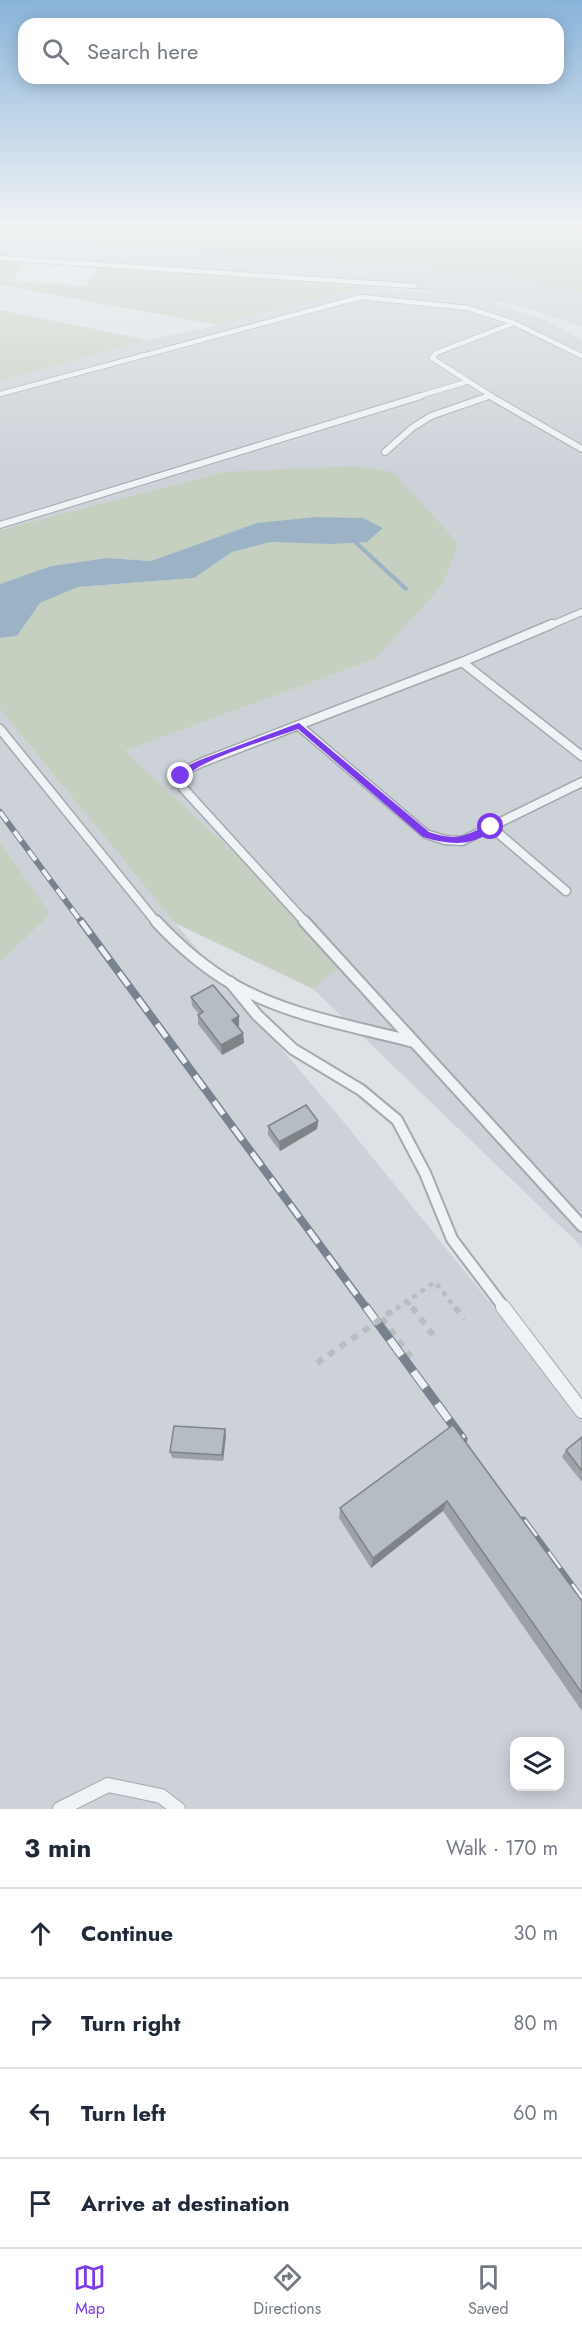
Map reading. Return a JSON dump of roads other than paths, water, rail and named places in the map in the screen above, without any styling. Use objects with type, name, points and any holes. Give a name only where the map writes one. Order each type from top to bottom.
[{"type":"lane","points":[[0,394],[330,305]]},
{"type":"lane","points":[[443,305],[468,308],[514,323],[582,356]]},
{"type":"lane","points":[[514,323],[431,356],[433,361],[582,449]]},
{"type":"lane","points":[[0,525],[466,382]]},
{"type":"lane","points":[[385,452],[412,428],[431,416],[489,396]]},
{"type":"lane","points":[[581,613],[188,769],[181,776],[183,788],[582,1226]]},
{"type":"lane","points":[[462,662],[582,756]]},
{"type":"lane","points":[[299,726],[426,834],[445,840],[462,841],[582,782]]},
{"type":"lane","points":[[0,729],[161,928],[191,955],[249,993],[281,1005],[414,1042]]},
{"type":"lane","points":[[491,827],[566,891]]},
{"type":"lane","points":[[230,982],[257,1015],[293,1049],[361,1090],[397,1120],[425,1173],[452,1239],[582,1411]]},
{"type":"lane","points":[[60,1809],[108,1785],[161,1796],[178,1809]]},
{"type":"water","points":[[316,517],[363,518],[383,528],[367,542],[331,544],[271,542],[232,552],[194,578],[78,587],[40,603],[17,636],[0,638],[0,584],[51,566],[107,558],[151,561],[257,523]]},
{"type":"waterway","points":[[351,538],[406,589]]},
{"type":"railway","points":[[0,812],[82,923]]},
{"type":"railway","points":[[81,921],[367,1309]]},
{"type":"railway","points":[[366,1307],[463,1439]]},
{"type":"railway","points":[[523,1521],[582,1601]]}]
